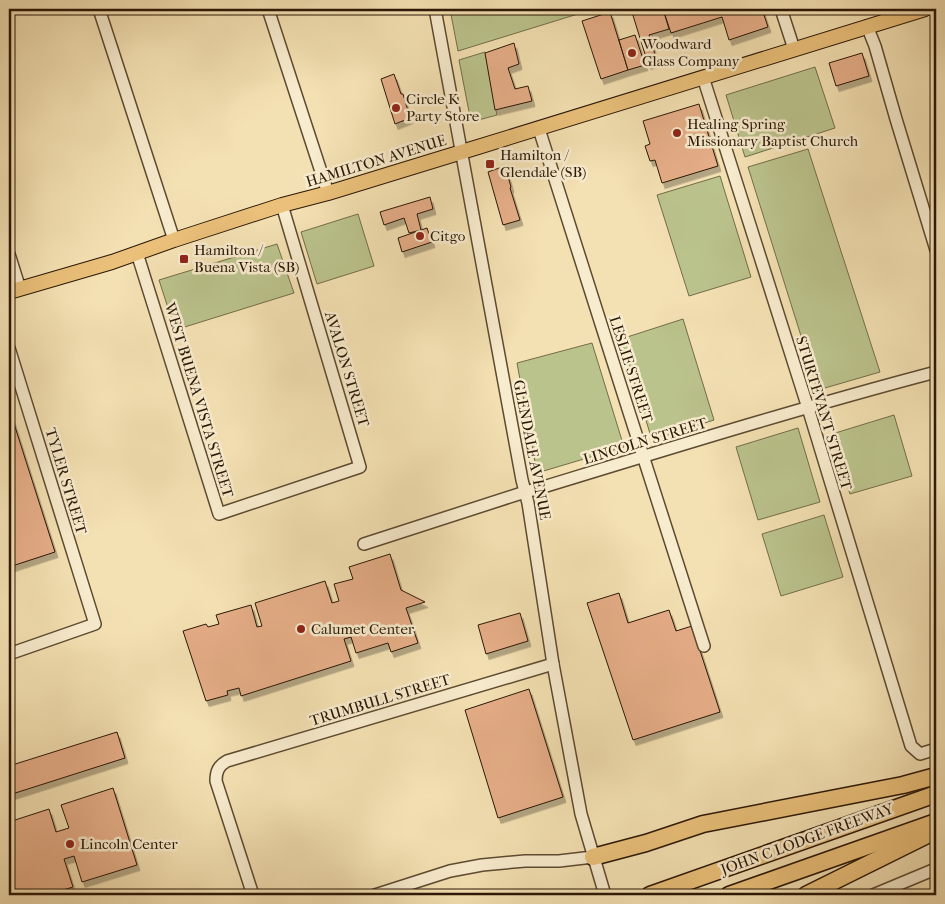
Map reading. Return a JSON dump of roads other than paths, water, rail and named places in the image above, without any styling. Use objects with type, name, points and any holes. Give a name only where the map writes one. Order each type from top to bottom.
[{"type":"highway","points":[[593,857],[646,843],[703,824],[903,785],[936,776]]},
{"type":"highway","name":"JOHN C LODGE FREEWAY","points":[[650,895],[936,794]]},
{"type":"highway","name":"JOHN C LODGE FREEWAY","points":[[729,895],[936,822]]},
{"type":"highway","points":[[806,895],[925,836],[936,827]]},
{"type":"main road","name":"HAMILTON AVENUE","points":[[14,291],[282,205],[461,152],[924,9]]},
{"type":"street","points":[[100,9],[174,240]]},
{"type":"street","points":[[268,9],[328,192]]},
{"type":"street","name":"GLENDALE AVENUE","points":[[435,9],[525,492],[553,664],[581,814],[604,891]]},
{"type":"street","points":[[781,9],[794,49]]},
{"type":"street","points":[[867,26],[875,46],[936,250]]},
{"type":"street","name":"STURTEVANT STREET","points":[[703,77],[808,408],[911,746],[920,754],[936,749]]},
{"type":"street","name":"LESLIE STREET","points":[[539,128],[704,646]]},
{"type":"street","name":"AVALON STREET","points":[[282,205],[360,467],[287,492]]},
{"type":"street","name":"WEST BUENA VISTA STREET","points":[[137,253],[219,514],[287,492]]},
{"type":"street","points":[[9,254],[14,291]]},
{"type":"street","name":"TYLER STREET","points":[[9,348],[95,624],[9,654]]},
{"type":"street","name":"LINCOLN STREET","points":[[364,544],[643,456],[936,372]]},
{"type":"street","name":"TRUMBULL STREET","points":[[253,895],[216,781],[218,768],[222,764],[226,761],[553,664]]},
{"type":"street","points":[[375,895],[450,871],[482,865],[559,861],[593,857]]},
{"type":"street","points":[[873,895],[936,869]]},
{"type":"place","name":"Woodward Glass Company","points":[[632,53]]},
{"type":"place","name":"Circle K Party Store","points":[[396,108]]},
{"type":"place","name":"Healing Spring Missionary Baptist Church","points":[[677,133]]},
{"type":"place","name":"Hamilton / Glendale (SB)","points":[[490,164]]},
{"type":"place","name":"Citgo","points":[[420,236]]},
{"type":"place","name":"Hamilton / Buena Vista (SB)","points":[[184,259]]},
{"type":"place","name":"Calumet Center","points":[[301,629]]},
{"type":"place","name":"Lincoln Center","points":[[70,844]]}]
